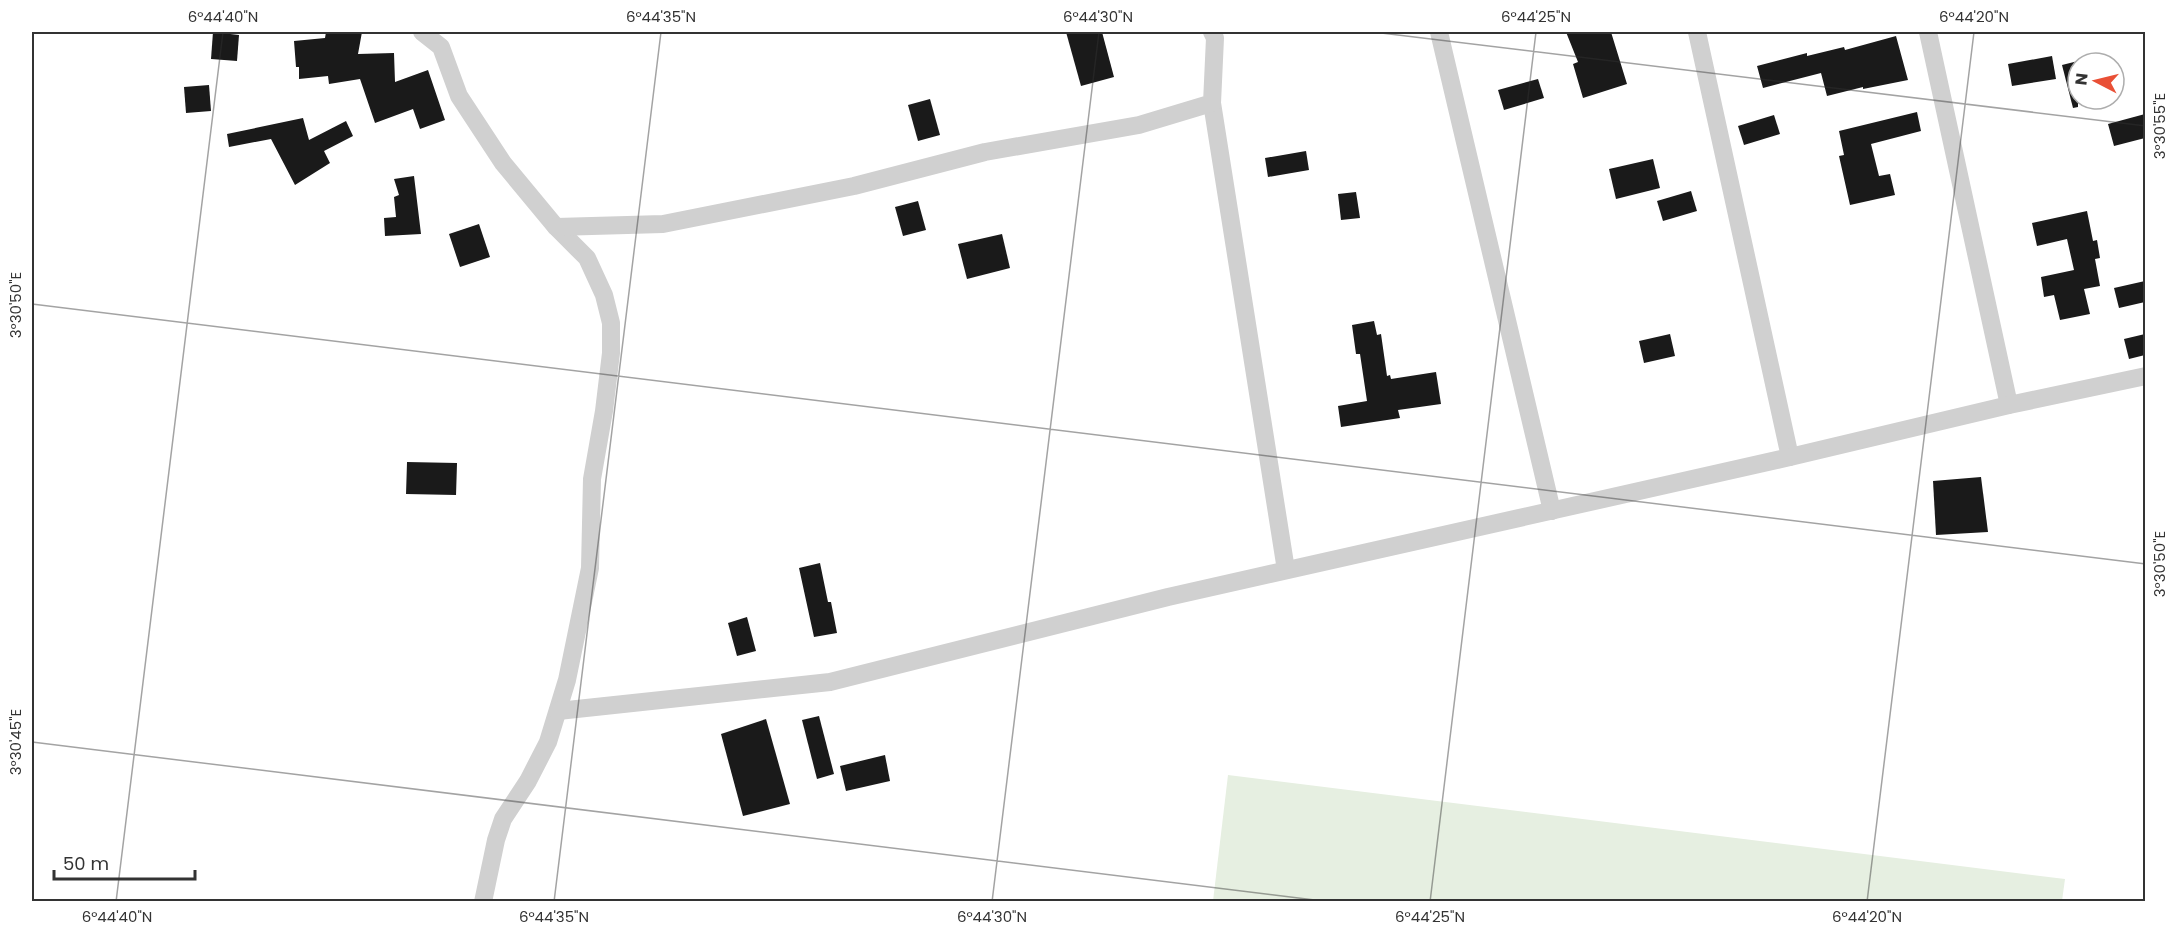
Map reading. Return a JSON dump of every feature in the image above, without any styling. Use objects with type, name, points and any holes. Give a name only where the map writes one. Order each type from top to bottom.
[{"type":"street","points":[[422,32],[441,46],[459,96],[503,163],[556,227],[587,258],[604,295],[611,323],[608,376],[592,479],[590,568],[567,680],[548,742],[528,781],[503,819],[496,840],[483,902]]},
{"type":"street","points":[[1212,32],[1215,38],[1212,103],[1286,570]]},
{"type":"street","points":[[1439,32],[1551,511]]},
{"type":"street","points":[[1697,32],[1790,457]]},
{"type":"street","points":[[1928,32],[2009,405]]},
{"type":"street","points":[[556,227],[663,224],[854,186],[984,152],[1139,125],[1212,103]]},
{"type":"street","points":[[558,711],[830,682],[1168,597],[2145,376]]},
{"type":"shaded area","points":[[1228,775],[2065,879],[2062,901],[1213,901]]},
{"type":"building","points":[[213,32],[239,35],[237,61],[211,59]]},
{"type":"building","points":[[326,32],[362,32],[358,54],[394,53],[395,82],[428,70],[445,120],[420,129],[413,109],[375,123],[360,79],[329,84],[328,76],[299,79],[294,41],[325,38]]},
{"type":"building","points":[[1066,32],[1102,32],[1114,77],[1081,86]]},
{"type":"building","points":[[1566,32],[1611,32],[1627,84],[1583,98],[1573,64],[1578,62]]},
{"type":"building","points":[[1896,36],[1908,80],[1863,89],[1863,87],[1827,96],[1821,73],[1763,88],[1757,66],[1807,53],[1807,56],[1844,47],[1845,50]]},
{"type":"building","points":[[2052,56],[2056,79],[2012,86],[2008,64]]},
{"type":"building","points":[[2066,64],[2066,81],[2062,65]]},
{"type":"building","points":[[1538,79],[1544,98],[1504,110],[1498,90]]},
{"type":"building","points":[[209,85],[211,111],[186,113],[184,87]]},
{"type":"building","points":[[930,99],[940,135],[918,141],[908,105]]},
{"type":"building","points":[[1917,112],[1921,131],[1871,144],[1879,176],[1890,174],[1895,195],[1850,205],[1839,156],[1844,155],[1839,131]]},
{"type":"building","points":[[2145,114],[2145,138],[2114,146],[2108,124]]},
{"type":"building","points":[[1774,115],[1780,134],[1744,145],[1738,126]]},
{"type":"building","points":[[303,118],[309,140],[346,121],[353,136],[324,151],[330,163],[295,185],[271,139],[229,147],[227,134]]},
{"type":"building","points":[[1306,151],[1309,170],[1268,177],[1265,158]]},
{"type":"building","points":[[1653,159],[1660,188],[1616,199],[1609,169]]},
{"type":"building","points":[[414,176],[421,234],[385,236],[384,218],[396,217],[394,197],[399,195],[394,179]]},
{"type":"building","points":[[1691,191],[1697,211],[1663,221],[1657,201]]},
{"type":"building","points":[[1356,192],[1360,218],[1341,220],[1338,194]]},
{"type":"building","points":[[918,201],[926,230],[903,236],[895,207]]},
{"type":"building","points":[[2087,211],[2093,241],[2097,240],[2100,258],[2095,259],[2100,286],[2084,289],[2090,314],[2060,320],[2054,295],[2044,297],[2041,277],[2074,270],[2067,239],[2037,246],[2032,223]]},
{"type":"building","points":[[479,224],[490,257],[460,267],[449,234]]},
{"type":"building","points":[[1002,234],[1010,268],[967,279],[958,244]]},
{"type":"building","points":[[2145,281],[2145,302],[2119,308],[2114,288]]},
{"type":"building","points":[[1374,321],[1377,335],[1381,334],[1387,376],[1390,375],[1391,379],[1436,372],[1441,404],[1398,410],[1400,418],[1341,427],[1338,406],[1367,401],[1360,354],[1356,354],[1352,325]]},
{"type":"building","points":[[1670,334],[1675,356],[1644,363],[1639,341]]},
{"type":"building","points":[[2145,334],[2145,355],[2129,359],[2124,339]]},
{"type":"building","points":[[407,462],[457,463],[456,495],[406,494]]},
{"type":"building","points":[[1981,477],[1988,532],[1936,535],[1933,481]]},
{"type":"building","points":[[820,563],[837,633],[814,637],[799,568]]},
{"type":"building","points":[[747,617],[756,651],[737,656],[728,623]]},
{"type":"building","points":[[819,716],[834,774],[817,779],[802,720]]},
{"type":"building","points":[[766,719],[790,804],[743,816],[721,734]]},
{"type":"building","points":[[885,755],[890,781],[846,791],[840,766]]}]
